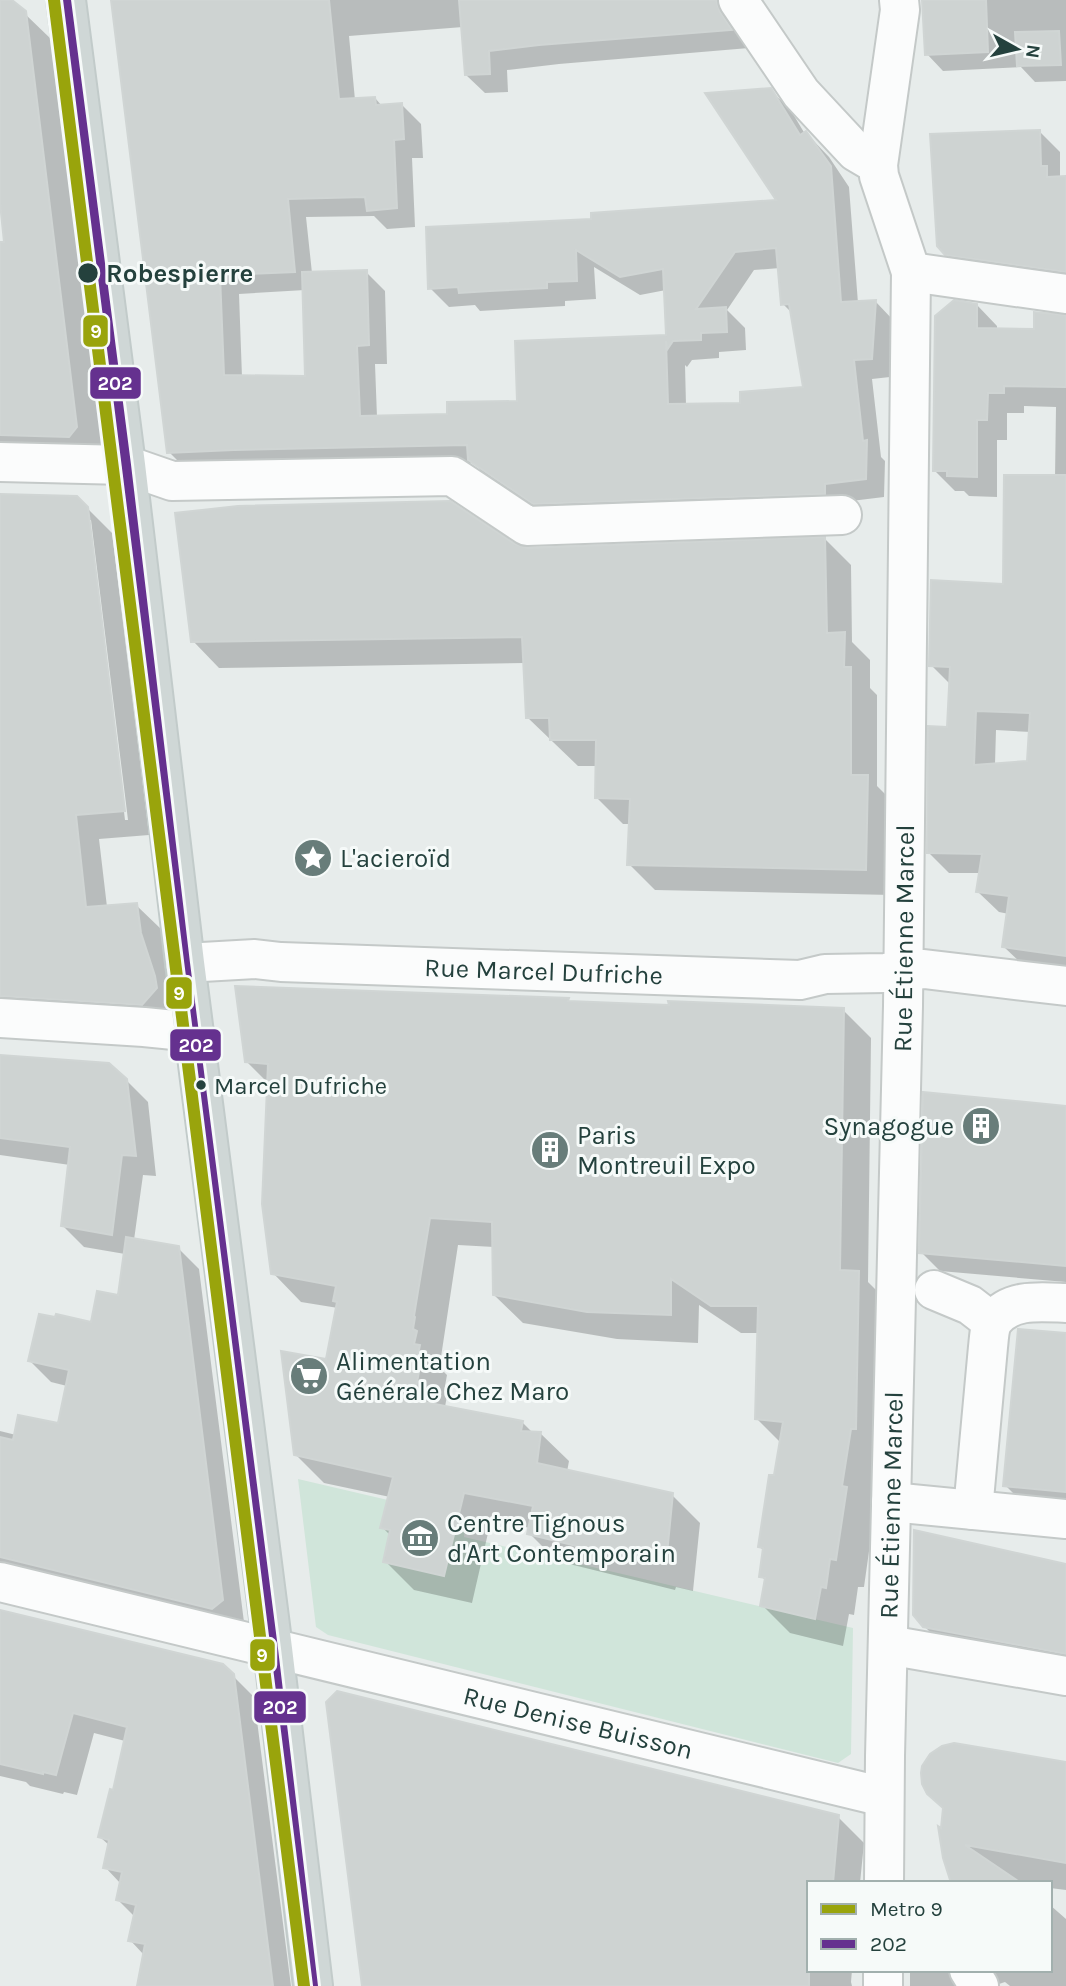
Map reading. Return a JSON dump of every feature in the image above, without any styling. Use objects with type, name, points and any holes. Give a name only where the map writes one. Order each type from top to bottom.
[{"type":"main road","points":[[66,0],[126,465],[185,963],[273,1649],[313,1986]]},
{"type":"street","points":[[738,0],[801,93],[856,152],[878,165]]},
{"type":"street","name":"Rue Étienne Marcel","points":[[884,1881],[903,971],[911,272],[879,176],[878,165],[900,10],[899,0]]},
{"type":"street","points":[[911,272],[1066,294]]},
{"type":"street","points":[[0,462],[126,465],[172,481],[452,476],[527,526],[842,515]]},
{"type":"street","name":"Rue Marcel Dufriche","points":[[185,963],[255,959],[800,980],[825,974],[925,969],[1066,986]]},
{"type":"street","points":[[0,1018],[194,1032]]},
{"type":"street","points":[[934,1290],[970,1305],[992,1322]]},
{"type":"street","points":[[973,1510],[992,1322],[1010,1307],[1030,1302],[1066,1303]]},
{"type":"street","points":[[891,1502],[1066,1520]]},
{"type":"street","name":"Rue Denise Buisson","points":[[0,1583],[273,1649],[884,1814]]},
{"type":"street","points":[[888,1645],[1066,1676]]},
{"type":"street","points":[[884,1814],[908,1881]]},
{"type":"green space","points":[[298,1479],[452,1515],[457,1524],[465,1526],[464,1537],[853,1628],[851,1754],[838,1763],[328,1635],[316,1627]]},
{"type":"building","points":[[0,0],[12,0],[26,11],[77,427],[69,437],[0,435],[0,242],[4,242],[0,203]]},
{"type":"building","points":[[111,0],[329,0],[339,99],[375,97],[376,105],[402,103],[404,139],[394,140],[397,208],[367,211],[365,197],[288,199],[295,272],[220,275],[224,375],[305,376],[302,272],[367,270],[369,345],[357,346],[360,416],[447,414],[447,402],[517,401],[515,341],[666,335],[663,269],[620,277],[576,250],[577,281],[547,282],[547,288],[459,293],[458,287],[428,289],[426,227],[591,219],[591,213],[776,200],[705,93],[771,88],[800,135],[806,131],[831,166],[841,302],[876,300],[872,359],[854,360],[863,441],[867,440],[866,479],[825,484],[825,494],[533,504],[468,460],[467,445],[167,453]],"holes":[[[776,248],[781,305],[789,304],[803,387],[740,392],[740,403],[668,404],[666,341],[667,350],[673,341],[701,340],[701,333],[727,332],[726,307],[696,309],[735,252]]]},
{"type":"building","points":[[459,0],[716,0],[720,12],[732,30],[489,51],[490,74],[465,75]]},
{"type":"building","points":[[922,0],[986,0],[988,52],[925,55]]},
{"type":"building","points":[[1059,31],[1061,65],[1017,66],[1015,32]]},
{"type":"building","points":[[1040,130],[1041,166],[1047,166],[1047,177],[1066,176],[1066,272],[945,255],[937,246],[930,134]]},
{"type":"building","points":[[954,300],[977,304],[977,328],[1034,329],[1034,312],[1066,315],[1066,387],[1004,386],[1004,393],[988,393],[987,420],[977,420],[977,477],[947,476],[947,471],[933,471],[935,316]]},
{"type":"building","points":[[1004,475],[1066,475],[1066,956],[1002,947],[1009,896],[976,892],[982,854],[927,853],[928,726],[947,727],[950,667],[929,666],[931,580],[1003,584]],"holes":[[[976,711],[1030,713],[1027,761],[974,765]]]},
{"type":"building","points":[[0,494],[77,496],[88,507],[125,811],[76,815],[86,907],[137,903],[141,933],[157,988],[142,1005],[0,996]]},
{"type":"building","points":[[450,501],[515,544],[528,548],[825,537],[827,633],[845,632],[844,667],[851,667],[851,775],[868,775],[866,870],[627,865],[630,799],[595,798],[596,740],[550,740],[549,718],[526,718],[522,637],[191,642],[175,513],[238,506]]},
{"type":"building","points":[[235,986],[569,998],[568,1001],[669,1005],[668,1001],[844,1008],[840,1270],[859,1271],[856,1429],[851,1429],[842,1486],[847,1487],[836,1560],[830,1559],[826,1588],[821,1587],[815,1619],[760,1606],[765,1578],[759,1577],[763,1548],[758,1547],[769,1475],[774,1475],[783,1422],[755,1419],[758,1306],[711,1306],[671,1279],[671,1315],[587,1312],[493,1295],[492,1222],[430,1218],[414,1316],[413,1329],[417,1331],[414,1344],[420,1345],[417,1359],[421,1360],[414,1400],[523,1421],[521,1431],[541,1432],[537,1463],[673,1493],[666,1564],[648,1560],[647,1563],[527,1534],[533,1506],[464,1493],[444,1576],[383,1562],[390,1530],[380,1528],[393,1477],[294,1455],[281,1351],[326,1359],[337,1302],[333,1301],[336,1286],[271,1274],[262,1204],[268,1064],[245,1062]]},
{"type":"building","points":[[0,1055],[109,1063],[127,1079],[136,1156],[122,1155],[112,1235],[61,1226],[70,1147],[0,1138]]},
{"type":"building","points":[[923,1092],[1066,1106],[1066,1266],[919,1253]]},
{"type":"building","points":[[126,1237],[179,1246],[223,1600],[212,1609],[0,1557],[0,1437],[13,1440],[18,1415],[58,1423],[69,1370],[28,1361],[39,1314],[55,1317],[56,1314],[91,1322],[97,1291],[118,1295]]},
{"type":"building","points":[[1018,1329],[1066,1333],[1066,1492],[1003,1486]]},
{"type":"building","points":[[914,1530],[1066,1564],[1066,1654],[923,1627],[913,1615]]},
{"type":"building","points":[[0,1610],[223,1664],[234,1674],[273,1986],[137,1986],[145,1944],[128,1941],[136,1905],[116,1900],[122,1872],[103,1868],[109,1840],[98,1837],[110,1789],[113,1790],[127,1727],[73,1713],[56,1775],[0,1764]]},
{"type":"building","points":[[337,1691],[839,1815],[833,1881],[807,1881],[809,1986],[362,1986],[326,1702]]},
{"type":"building","points":[[954,1743],[1066,1762],[1066,1863],[965,1845],[1018,1881],[950,1881],[943,1858],[938,1826],[941,1828],[943,1808],[927,1794],[921,1773],[930,1754],[942,1746]]},
{"type":"metro line","name":"9","points":[[54,0],[304,1986]]},
{"type":"transit line","name":"202","points":[[66,0],[126,465],[185,963],[273,1649],[313,1986]]},
{"type":"place","name":"Robespierre","points":[[88,273]]},
{"type":"place","name":"L'acieroïd","points":[[313,858]]},
{"type":"place","name":"Marcel Dufriche","points":[[201,1085]]},
{"type":"place","name":"Synagogue","points":[[981,1126]]},
{"type":"place","name":"Paris Montreuil Expo","points":[[550,1150]]},
{"type":"place","name":"Alimentation Générale Chez Maro","points":[[309,1376]]},
{"type":"place","name":"Centre Tignous d'Art Contemporain","points":[[420,1538]]}]
